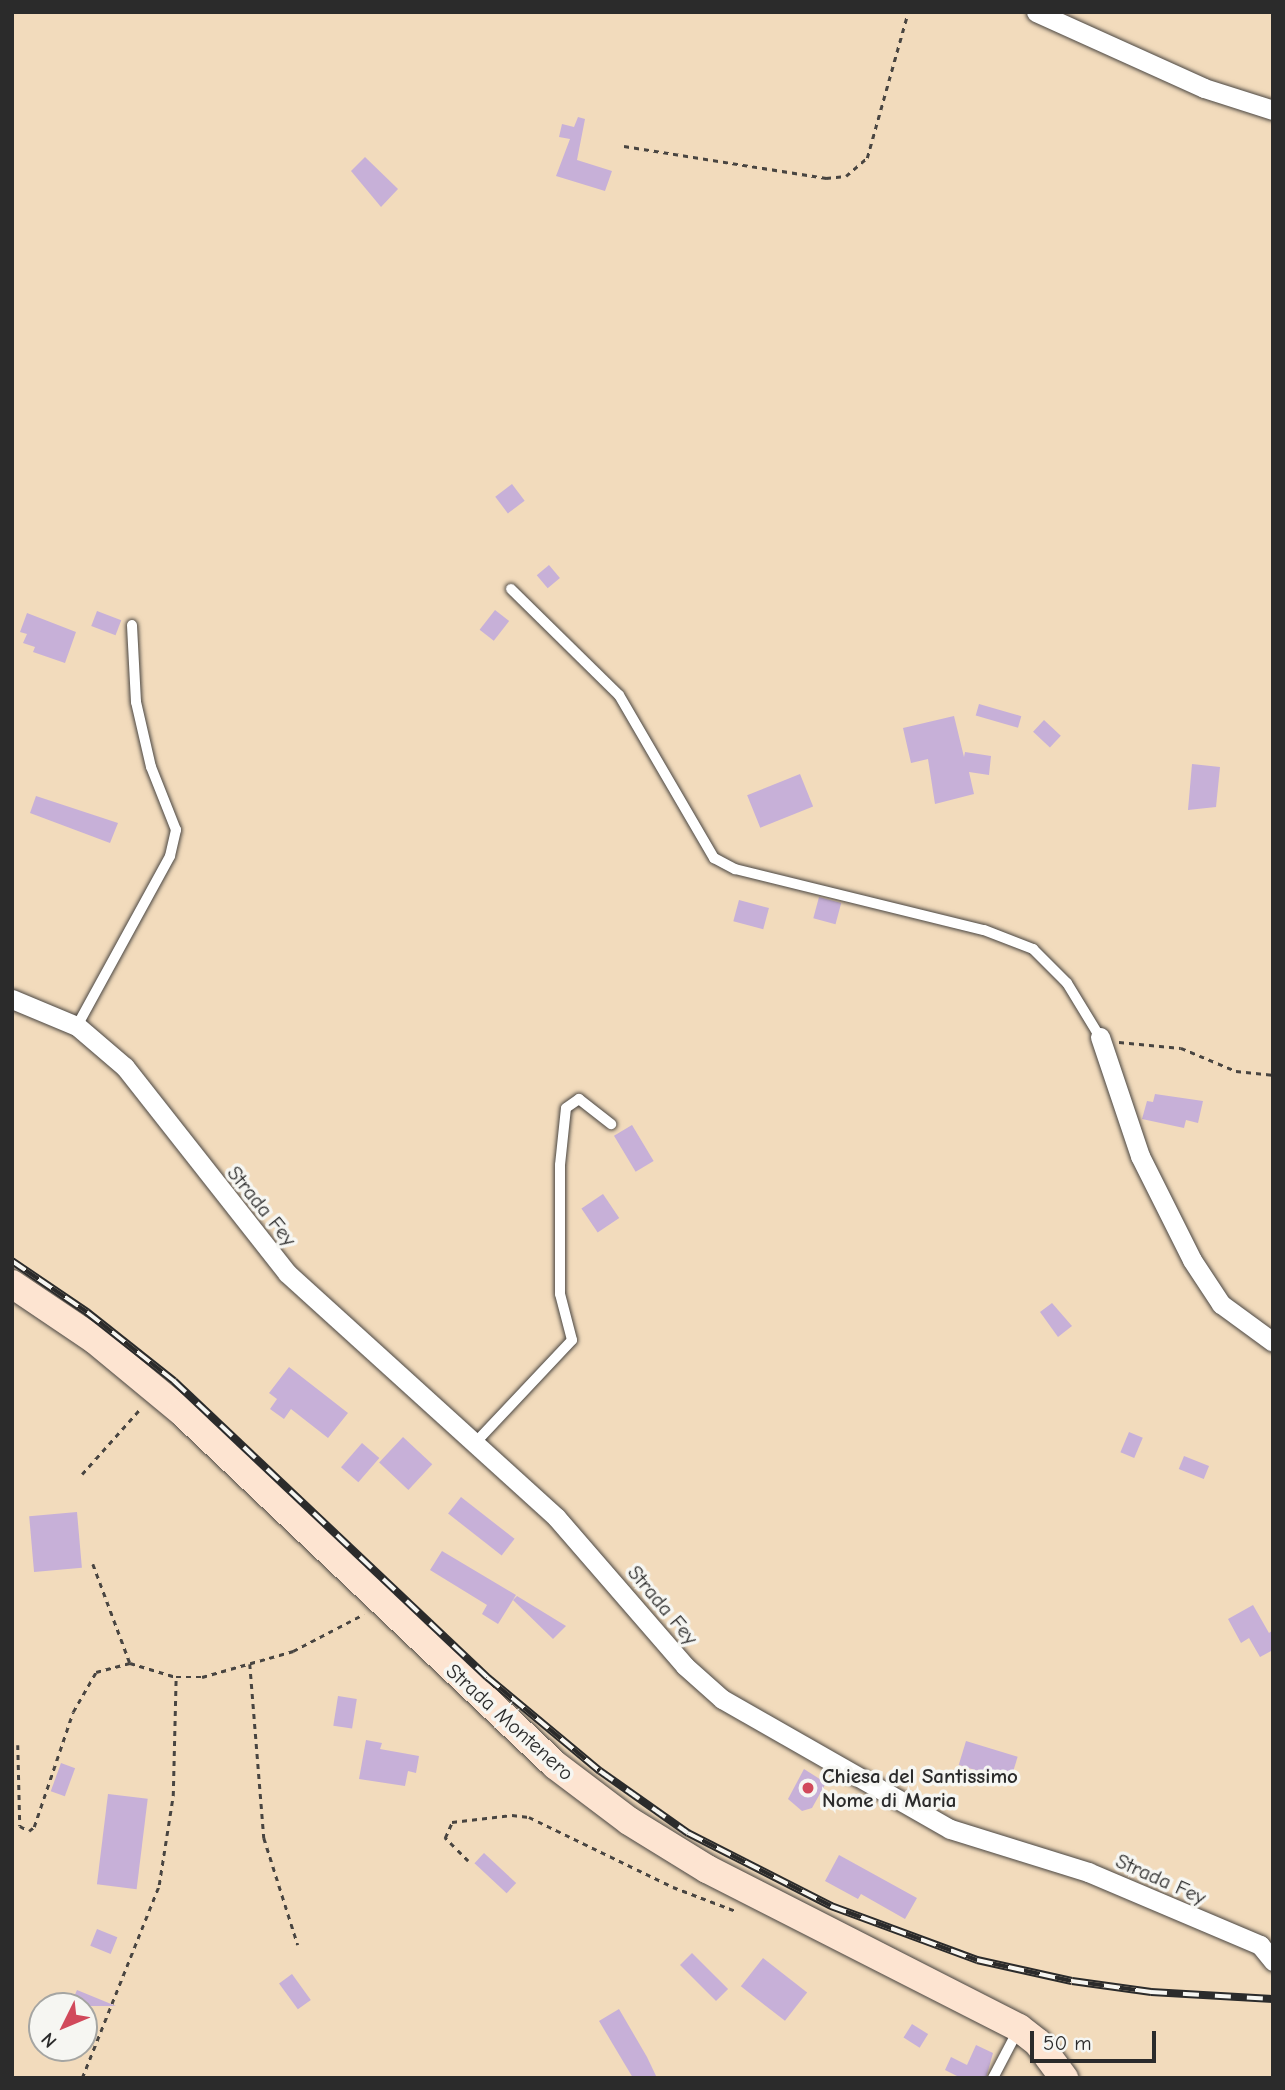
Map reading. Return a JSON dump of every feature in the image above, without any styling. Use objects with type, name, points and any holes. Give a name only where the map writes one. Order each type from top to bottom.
[{"type":"main road","name":"Strada Montenero","points":[[12,1284],[95,1340],[156,1391],[518,1733],[629,1821],[707,1869],[1019,2028],[1038,2043],[1064,2078]]},
{"type":"street","points":[[1037,12],[1204,88],[1273,110]]},
{"type":"street","points":[[12,999],[78,1026]]},
{"type":"street","name":"Strada Fey","points":[[78,1026],[150,1093],[218,1189],[287,1273],[556,1517],[685,1666],[722,1699],[950,1829],[1088,1871],[1260,1945],[1273,1961]]},
{"type":"street","points":[[1101,1040],[1140,1156],[1192,1260],[1221,1304],[1273,1342]]},
{"type":"lane","points":[[511,589],[619,695],[714,858],[748,872],[984,930],[1033,949],[1067,983],[1101,1040]]},
{"type":"lane","points":[[78,1026],[170,856],[176,830],[151,767],[136,702],[132,625]]},
{"type":"lane","points":[[476,1442],[572,1340],[560,1294],[560,1166],[566,1108],[579,1099],[611,1124]]},
{"type":"lane","points":[[993,2078],[1019,2028]]},
{"type":"path","points":[[624,146],[827,178],[846,176],[867,158],[908,12]]},
{"type":"path","points":[[1101,1040],[1135,1041],[1181,1048],[1236,1071],[1273,1075]]},
{"type":"path","points":[[82,1474],[156,1391]]},
{"type":"path","points":[[93,1563],[130,1663]]},
{"type":"path","points":[[18,1745],[20,1826],[29,1831],[34,1827],[89,1679],[107,1668],[130,1663],[176,1677],[202,1677],[293,1651],[383,1604]]},
{"type":"path","points":[[250,1664],[264,1838],[298,1945]]},
{"type":"path","points":[[82,2078],[159,1885],[173,1796],[176,1677]]},
{"type":"path","points":[[468,1861],[445,1838],[452,1822],[529,1817],[673,1887],[746,1914]]},
{"type":"building","points":[[578,117],[585,119],[577,160],[612,171],[605,191],[556,176],[570,139],[559,137],[562,124],[574,127]]},
{"type":"building","points":[[365,157],[398,189],[381,207],[351,171]]},
{"type":"building","points":[[512,484],[525,501],[508,513],[495,497]]},
{"type":"building","points":[[549,565],[560,578],[548,588],[537,575]]},
{"type":"building","points":[[495,610],[509,621],[494,641],[480,630]]},
{"type":"building","points":[[97,611],[121,620],[116,635],[91,626]]},
{"type":"building","points":[[27,613],[76,632],[65,663],[33,652],[35,647],[23,643],[27,634],[20,632]]},
{"type":"building","points":[[979,704],[1021,716],[1018,728],[976,716]]},
{"type":"building","points":[[954,716],[964,757],[965,752],[991,756],[989,775],[969,772],[974,794],[935,804],[928,759],[911,763],[903,728]]},
{"type":"building","points":[[1044,720],[1061,736],[1050,747],[1033,732]]},
{"type":"building","points":[[1192,764],[1220,767],[1216,807],[1188,810]]},
{"type":"building","points":[[800,774],[813,806],[760,828],[747,795]]},
{"type":"building","points":[[36,796],[118,823],[110,843],[30,813]]},
{"type":"building","points":[[819,897],[841,903],[836,924],[813,918]]},
{"type":"building","points":[[739,900],[769,908],[763,929],[733,921]]},
{"type":"building","points":[[1155,1094],[1203,1101],[1198,1123],[1186,1120],[1184,1128],[1142,1119],[1147,1101],[1153,1102]]},
{"type":"building","points":[[632,1125],[654,1161],[636,1172],[614,1136]]},
{"type":"building","points":[[603,1194],[619,1218],[598,1233],[581,1209]]},
{"type":"building","points":[[1052,1303],[1072,1326],[1058,1337],[1040,1312]]},
{"type":"building","points":[[289,1367],[348,1413],[328,1438],[291,1409],[284,1419],[270,1409],[277,1399],[269,1393]]},
{"type":"building","points":[[1129,1432],[1143,1438],[1134,1458],[1120,1452]]},
{"type":"building","points":[[403,1437],[432,1464],[408,1490],[379,1463]]},
{"type":"building","points":[[362,1443],[379,1458],[358,1482],[341,1467]]},
{"type":"building","points":[[1184,1456],[1209,1466],[1204,1479],[1179,1469]]},
{"type":"building","points":[[461,1497],[515,1539],[502,1555],[448,1514]]},
{"type":"building","points":[[77,1512],[82,1568],[34,1572],[29,1516]]},
{"type":"building","points":[[442,1551],[516,1595],[498,1624],[482,1614],[487,1605],[430,1570]]},
{"type":"building","points":[[517,1596],[566,1626],[553,1639],[513,1600]]},
{"type":"building","points":[[1253,1605],[1269,1633],[1273,1630],[1273,1650],[1260,1657],[1249,1638],[1241,1643],[1228,1619]]},
{"type":"building","points":[[338,1696],[357,1699],[352,1729],[333,1726]]},
{"type":"building","points":[[366,1740],[382,1743],[380,1749],[419,1756],[416,1773],[408,1771],[405,1786],[359,1779]]},
{"type":"building","points":[[966,1741],[1018,1757],[1010,1781],[959,1765]]},
{"type":"building","points":[[61,1763],[75,1768],[65,1796],[51,1791]]},
{"type":"building","name":"Chiesa del Santissimo Nome di Maria","points":[[804,1769],[826,1783],[812,1808],[802,1811],[788,1799]]},
{"type":"building","points":[[108,1794],[148,1799],[137,1889],[97,1884]]},
{"type":"building","points":[[484,1853],[516,1883],[507,1893],[474,1863]]},
{"type":"building","points":[[839,1855],[917,1898],[905,1919],[861,1894],[858,1899],[825,1881]]},
{"type":"building","points":[[97,1929],[117,1937],[111,1954],[90,1946]]},
{"type":"building","points":[[692,1953],[728,1989],[716,2001],[680,1965]]},
{"type":"building","points":[[763,1958],[807,1992],[785,2021],[741,1986]]},
{"type":"building","points":[[292,1974],[311,2000],[298,2009],[279,1983]]},
{"type":"building","points":[[98,1999],[116,2006],[98,2006]]},
{"type":"building","points":[[619,2009],[657,2078],[633,2078],[599,2021]]},
{"type":"building","points":[[912,2024],[928,2034],[920,2048],[904,2038]]},
{"type":"building","points":[[976,2045],[993,2053],[986,2078],[961,2078],[945,2070],[951,2057],[967,2065]]},
{"type":"railway","points":[[12,1261],[87,1312],[174,1381],[487,1677],[600,1771],[688,1833],[831,1906],[977,1960],[1072,1981],[1151,1992],[1273,1999]]},
{"type":"place","name":"Chiesa del Santissimo Nome di Maria","points":[[808,1788]]}]
